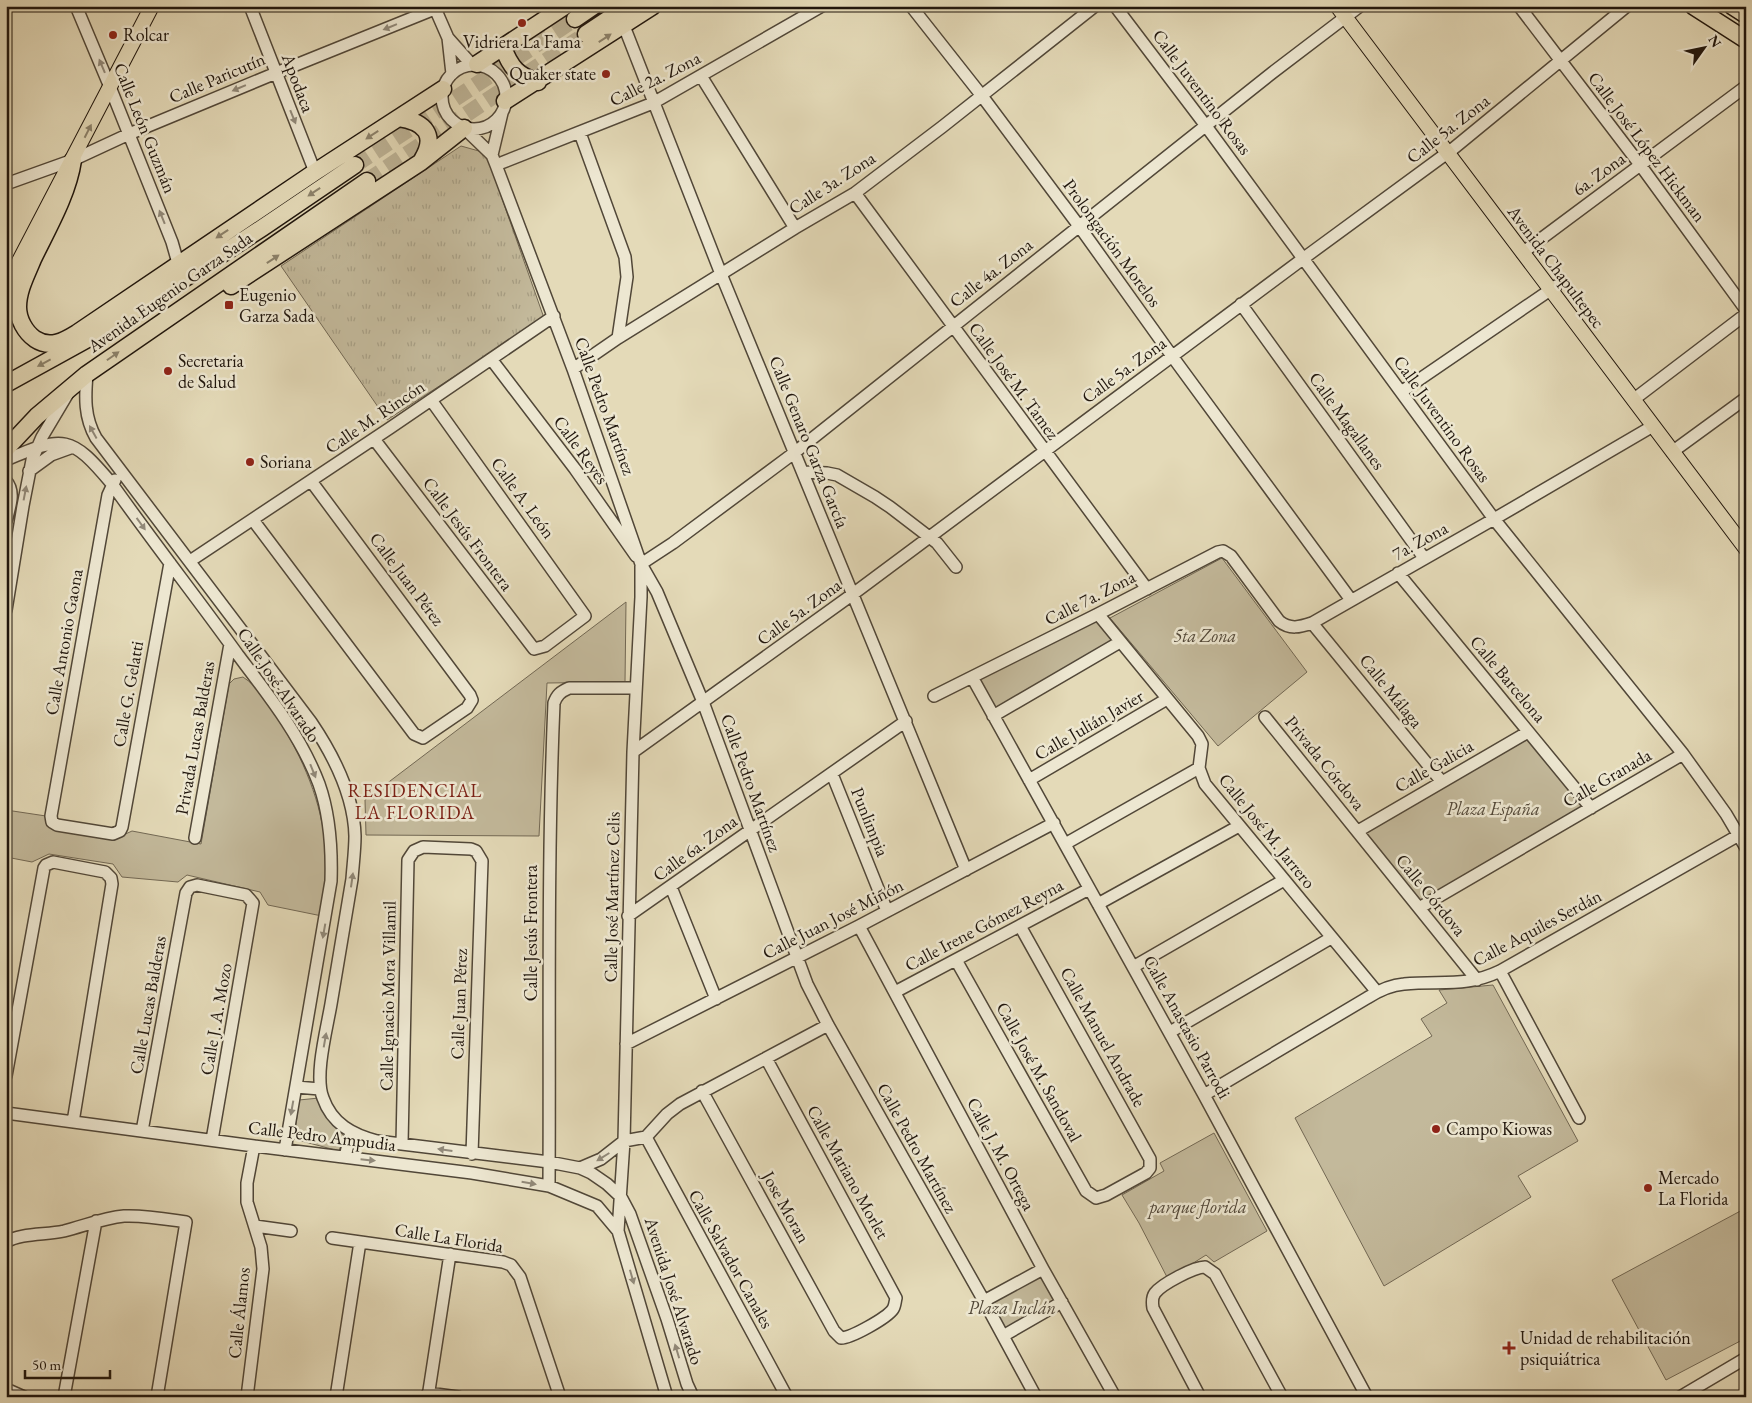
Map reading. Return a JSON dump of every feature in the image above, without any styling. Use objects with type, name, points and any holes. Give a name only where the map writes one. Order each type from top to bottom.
[{"type":"highway","points":[[474,65],[504,47],[570,13],[594,6]]},
{"type":"highway","points":[[586,34],[628,6]]},
{"type":"highway","points":[[504,105],[653,6]]},
{"type":"highway","points":[[1693,6],[1746,40]]},
{"type":"highway","points":[[1732,6],[1746,15]]},
{"type":"highway","points":[[504,47],[508,58],[520,74],[538,82]]},
{"type":"highway","points":[[73,160],[68,181],[24,279],[18,305],[22,325],[33,338],[48,345],[62,342],[90,324],[315,172],[443,89]]},
{"type":"highway","points":[[399,118],[419,124],[427,133],[428,147],[421,162]]},
{"type":"highway","points":[[184,307],[204,301],[219,293],[421,162],[464,128]]},
{"type":"highway","name":"Avenida Eugenio Garza Sada","points":[[6,384],[146,304],[355,165]]},
{"type":"highway","name":"Avenida Eugenio Garza Sada","points":[[6,449],[38,416],[80,379],[367,180]]},
{"type":"highway","points":[[146,304],[175,266]]},
{"type":"highway","points":[[90,324],[113,324]]},
{"type":"main road","points":[[6,303],[19,261],[152,6]]},
{"type":"main road","name":"Avenida Chapultepec","points":[[1348,10],[1450,151],[1636,398],[1653,426],[1675,450],[1746,549]]},
{"type":"main road","points":[[1636,398],[1675,450],[1746,537]]},
{"type":"street","name":"Calle León Guzmán","points":[[76,6],[172,242],[175,266]]},
{"type":"street","name":"Apodaca","points":[[250,6],[315,172]]},
{"type":"street","name":"Calle 2a. Zona","points":[[494,160],[580,133],[653,103],[822,6]]},
{"type":"street","name":"Prolongación Morelos","points":[[911,6],[1080,226],[1172,356],[1351,600]]},
{"type":"street","name":"Calle 3a. Zona","points":[[573,369],[618,338],[855,193],[982,96],[1095,6]]},
{"type":"street","name":"Calle Juventino Rosas","points":[[1115,6],[1304,258],[1494,519],[1683,754],[1742,833],[1746,848]]},
{"type":"street","name":"Calle José López Hickman","points":[[1519,6],[1640,166],[1746,312]]},
{"type":"street","name":"Calle 5a. Zona","points":[[633,752],[853,594],[1241,304],[1450,151],[1627,6]]},
{"type":"street","name":"Calle Paricutín","points":[[6,184],[73,160],[129,134],[437,7]]},
{"type":"street","points":[[437,7],[448,38],[452,74]]},
{"type":"street","name":"Calle 4a. Zona","points":[[641,564],[681,538],[794,453],[1206,126],[1348,10]]},
{"type":"street","name":"Calle Genaro Garza García","points":[[624,26],[721,274],[966,870]]},
{"type":"street","points":[[448,38],[474,65]]},
{"type":"street","points":[[494,160],[504,105],[505,93],[498,75],[489,68],[474,65],[461,67],[446,80],[442,98],[448,115],[464,128],[486,126],[495,121],[504,105]]},
{"type":"street","points":[[701,76],[795,228]]},
{"type":"street","name":"6a. Zona","points":[[1525,251],[1745,87]]},
{"type":"street","name":"Calle Pedro Martínez","points":[[464,128],[494,160],[554,316],[641,564],[657,592],[703,702],[807,984],[828,1025],[1036,1397]]},
{"type":"street","points":[[580,133],[625,257],[627,276],[618,338]]},
{"type":"street","name":"Calle José M. Tamez","points":[[855,193],[1147,589]]},
{"type":"street","points":[[1401,392],[1553,288]]},
{"type":"street","name":"Calle Magallanes","points":[[1241,304],[1424,558]]},
{"type":"street","points":[[1636,398],[1746,312]]},
{"type":"street","name":"Calle M. Rincón","points":[[190,561],[374,439],[554,316]]},
{"type":"street","name":"Calle Reyes","points":[[491,359],[574,469],[641,564]]},
{"type":"street","points":[[6,610],[29,471],[37,448],[80,379]]},
{"type":"street","name":"Calle José Alvarado","points":[[80,379],[86,401],[89,425],[96,438],[322,738],[338,769],[351,806],[355,835],[352,879],[322,1053],[320,1089]]},
{"type":"street","points":[[1675,450],[1746,398]]},
{"type":"street","name":"Calle A. León","points":[[431,400],[585,616]]},
{"type":"street","name":"7a. Zona","points":[[1223,551],[1231,556],[1279,621],[1284,625],[1295,628],[1312,623],[1653,426]]},
{"type":"street","name":"Calle Jesús Frontera","points":[[374,439],[534,648],[545,646],[585,616]]},
{"type":"street","points":[[6,460],[54,443],[73,446]]},
{"type":"street","points":[[29,471],[51,455],[73,446]]},
{"type":"street","name":"Calle José Alvarado","points":[[73,446],[91,460],[112,484],[288,724],[303,748],[319,786],[328,821],[332,860],[331,881],[285,1150]]},
{"type":"street","name":"Calle Antonio Gaona","points":[[120,472],[112,484],[108,495],[51,816],[52,822],[57,826],[114,834],[120,831]]},
{"type":"street","points":[[803,472],[816,472],[837,476],[890,507],[930,537],[956,567]]},
{"type":"street","points":[[6,481],[11,490],[6,521]]},
{"type":"street","name":"Calle Juan Pérez","points":[[252,520],[414,734],[423,738],[467,708],[472,700],[467,689],[311,481]]},
{"type":"street","name":"Calle 7a. Zona","points":[[934,696],[1223,551]]},
{"type":"street","name":"Calle G. Gelatti","points":[[120,831],[170,564]]},
{"type":"street","name":"Calle José Martínez Celis","points":[[618,1231],[624,1142],[628,916],[633,752],[642,590],[641,564]]},
{"type":"street","name":"Calle Barcelona","points":[[1398,573],[1591,808]]},
{"type":"street","points":[[206,611],[220,601]]},
{"type":"street","name":"Calle José M. Jarrero","points":[[1098,614],[1198,736],[1202,744],[1199,768],[1205,784],[1377,992]]},
{"type":"street","name":"Calle Málaga","points":[[1312,623],[1442,782]]},
{"type":"street","points":[[993,716],[1120,642]]},
{"type":"street","name":"Privada Lucas Balderas","points":[[195,838],[230,644]]},
{"type":"street","name":"Calle Anastasio Parrodi","points":[[972,677],[1204,1094],[1366,1397]]},
{"type":"street","name":"Calle Jesús Frontera","points":[[549,1186],[549,801],[554,703],[556,696],[569,688],[636,688]]},
{"type":"street","name":"Calle Julián Javier","points":[[1029,780],[1167,700]]},
{"type":"street","name":"Privada Córdova","points":[[1265,717],[1358,831]]},
{"type":"street","name":"Calle 6a. Zona","points":[[628,916],[906,721]]},
{"type":"street","name":"Calle Galicia","points":[[1358,831],[1528,732]]},
{"type":"street","name":"Calle Granada","points":[[1419,908],[1683,754]]},
{"type":"street","points":[[1065,844],[1199,768]]},
{"type":"street","name":"Punlimpia","points":[[832,774],[887,911]]},
{"type":"street","name":"Calle Juan José Miñón","points":[[626,1044],[860,926],[1054,823]]},
{"type":"street","points":[[1098,904],[1239,826]]},
{"type":"street","name":"Calle Córdova","points":[[1358,831],[1477,980]]},
{"type":"street","name":"Calle Aquiles Serdán","points":[[1204,1094],[1377,992],[1402,984],[1477,980],[1500,971],[1742,833]]},
{"type":"street","name":"Calle Ignacio Mora Villamil","points":[[402,1144],[408,860],[414,851],[423,848],[471,849],[479,855]]},
{"type":"street","name":"Calle Juan Pérez","points":[[472,1154],[482,861],[479,855]]},
{"type":"street","points":[[6,1076],[44,868],[53,862],[105,872],[111,878],[112,884],[73,1122]]},
{"type":"street","points":[[1133,967],[1284,880]]},
{"type":"street","name":"Calle J. A. Mozo","points":[[190,887],[197,885],[246,895],[253,903],[212,1140]]},
{"type":"street","name":"Calle Lucas Balderas","points":[[142,1131],[186,893],[190,887]]},
{"type":"street","points":[[671,887],[716,999]]},
{"type":"street","name":"Calle Irene Gómez Reyna","points":[[894,992],[1089,889]]},
{"type":"street","name":"Calle J. M. Ortega","points":[[860,926],[1043,1269],[1115,1397]]},
{"type":"street","name":"Calle Manuel Andrade","points":[[1020,926],[1150,1159],[1150,1168],[1146,1173],[1106,1195],[1096,1198]]},
{"type":"street","points":[[1170,1032],[1332,938]]},
{"type":"street","name":"Calle José M. Sandoval","points":[[956,960],[1086,1191],[1096,1198]]},
{"type":"street","points":[[1500,971],[1579,1118]]},
{"type":"street","points":[[580,1168],[601,1159],[624,1142],[646,1137],[674,1109],[702,1091],[828,1025]]},
{"type":"street","name":"Calle Mariano Morlet","points":[[766,1058],[896,1298],[895,1304],[888,1314],[851,1336],[841,1338]]},
{"type":"street","points":[[296,1087],[320,1089]]},
{"type":"street","name":"Calle Pedro Ampudia","points":[[320,1089],[328,1110],[339,1124],[351,1132],[377,1141],[549,1162],[580,1168],[607,1184],[620,1197]]},
{"type":"street","name":"Jose Moran","points":[[702,1091],[834,1331],[841,1338]]},
{"type":"street","name":"Calle Pedro Ampudia","points":[[6,1113],[472,1173],[549,1186],[597,1206],[618,1231]]},
{"type":"street","points":[[344,1158],[351,1132]]},
{"type":"street","name":"Calle Salvador Canales","points":[[646,1137],[787,1397]]},
{"type":"street","name":"Calle Álamos","points":[[247,1397],[263,1269],[261,1247],[247,1202],[247,1183],[254,1146]]},
{"type":"street","name":"Avenida José Alvarado","points":[[620,1197],[639,1235],[692,1397]]},
{"type":"street","points":[[6,1242],[64,1231],[96,1221],[124,1216],[186,1222],[157,1397]]},
{"type":"street","points":[[64,1397],[96,1221]]},
{"type":"street","points":[[255,1226],[291,1231]]},
{"type":"street","name":"Avenida José Alvarado","points":[[618,1231],[667,1397]]},
{"type":"street","name":"Calle La Florida","points":[[332,1238],[450,1254],[503,1262],[511,1265],[520,1276],[560,1397]]},
{"type":"street","points":[[336,1397],[360,1242]]},
{"type":"street","points":[[450,1254],[428,1395],[458,1397]]},
{"type":"street","points":[[1200,1397],[1153,1308],[1152,1302],[1153,1296],[1161,1288],[1195,1269],[1205,1267],[1211,1269],[1215,1274],[1282,1397]]},
{"type":"street","points":[[984,1301],[1043,1269]]},
{"type":"street","points":[[1003,1336],[1062,1302]]},
{"type":"street","points":[[1680,1397],[1694,1394],[1746,1358]]},
{"type":"street","points":[[6,1389],[24,1397]]},
{"type":"green space","points":[[461,146],[486,153],[544,318],[387,420],[281,266]]},
{"type":"green space","name":"5ta Zona","points":[[1222,558],[1307,672],[1218,746],[1110,618]]},
{"type":"green space","points":[[626,602],[625,682],[547,683],[539,836],[366,835],[365,800]]},
{"type":"green space","points":[[1098,614],[1120,642],[993,716],[972,677]]},
{"type":"green space","points":[[243,677],[253,685],[270,706],[303,764],[316,798],[326,851],[322,916],[268,905],[260,892],[187,875],[178,882],[122,877],[113,864],[49,854],[32,862],[6,857],[6,810],[46,816],[119,837],[132,831],[201,844],[229,684],[234,679]]},
{"type":"green space","name":"Plaza España","points":[[1528,732],[1591,808],[1419,908],[1358,831]]},
{"type":"green space","name":"Campo Kiowas","points":[[1493,985],[1578,1141],[1518,1176],[1531,1197],[1384,1286],[1295,1118],[1432,1036],[1421,1019],[1447,1003],[1439,990]]},
{"type":"green space","points":[[319,1098],[328,1119],[344,1136],[339,1151],[294,1139],[299,1100]]},
{"type":"green space","name":"parque florida","points":[[1214,1133],[1267,1231],[1214,1262],[1206,1255],[1168,1279],[1122,1195],[1164,1171],[1160,1163]]},
{"type":"green space","points":[[1746,1208],[1746,1338],[1666,1380],[1612,1280]]},
{"type":"green space","name":"Plaza Inclán","points":[[1043,1269],[1062,1302],[1003,1336],[984,1301]]},
{"type":"tunnel","points":[[355,165],[575,19]]},
{"type":"tunnel","points":[[367,181],[586,34]]},
{"type":"place","name":"Vidriera La Fama","points":[[522,23]]},
{"type":"place","name":"Rolcar","points":[[113,35]]},
{"type":"place","name":"Quaker state","points":[[606,74]]},
{"type":"place","name":"Eugenio Garza Sada","points":[[229,305]]},
{"type":"place","name":"Secretaria de Salud","points":[[168,371]]},
{"type":"place","name":"Soriana","points":[[250,462]]},
{"type":"place","name":"Campo Kiowas","points":[[1436,1129]]},
{"type":"place","name":"Mercado La Florida","points":[[1648,1188]]},
{"type":"place","name":"Unidad de rehabilitación psiquiátrica","points":[[1509,1348]]},
{"type":"district","name":"RESIDENCIAL LA FLORIDA","points":[[415,801]]}]
